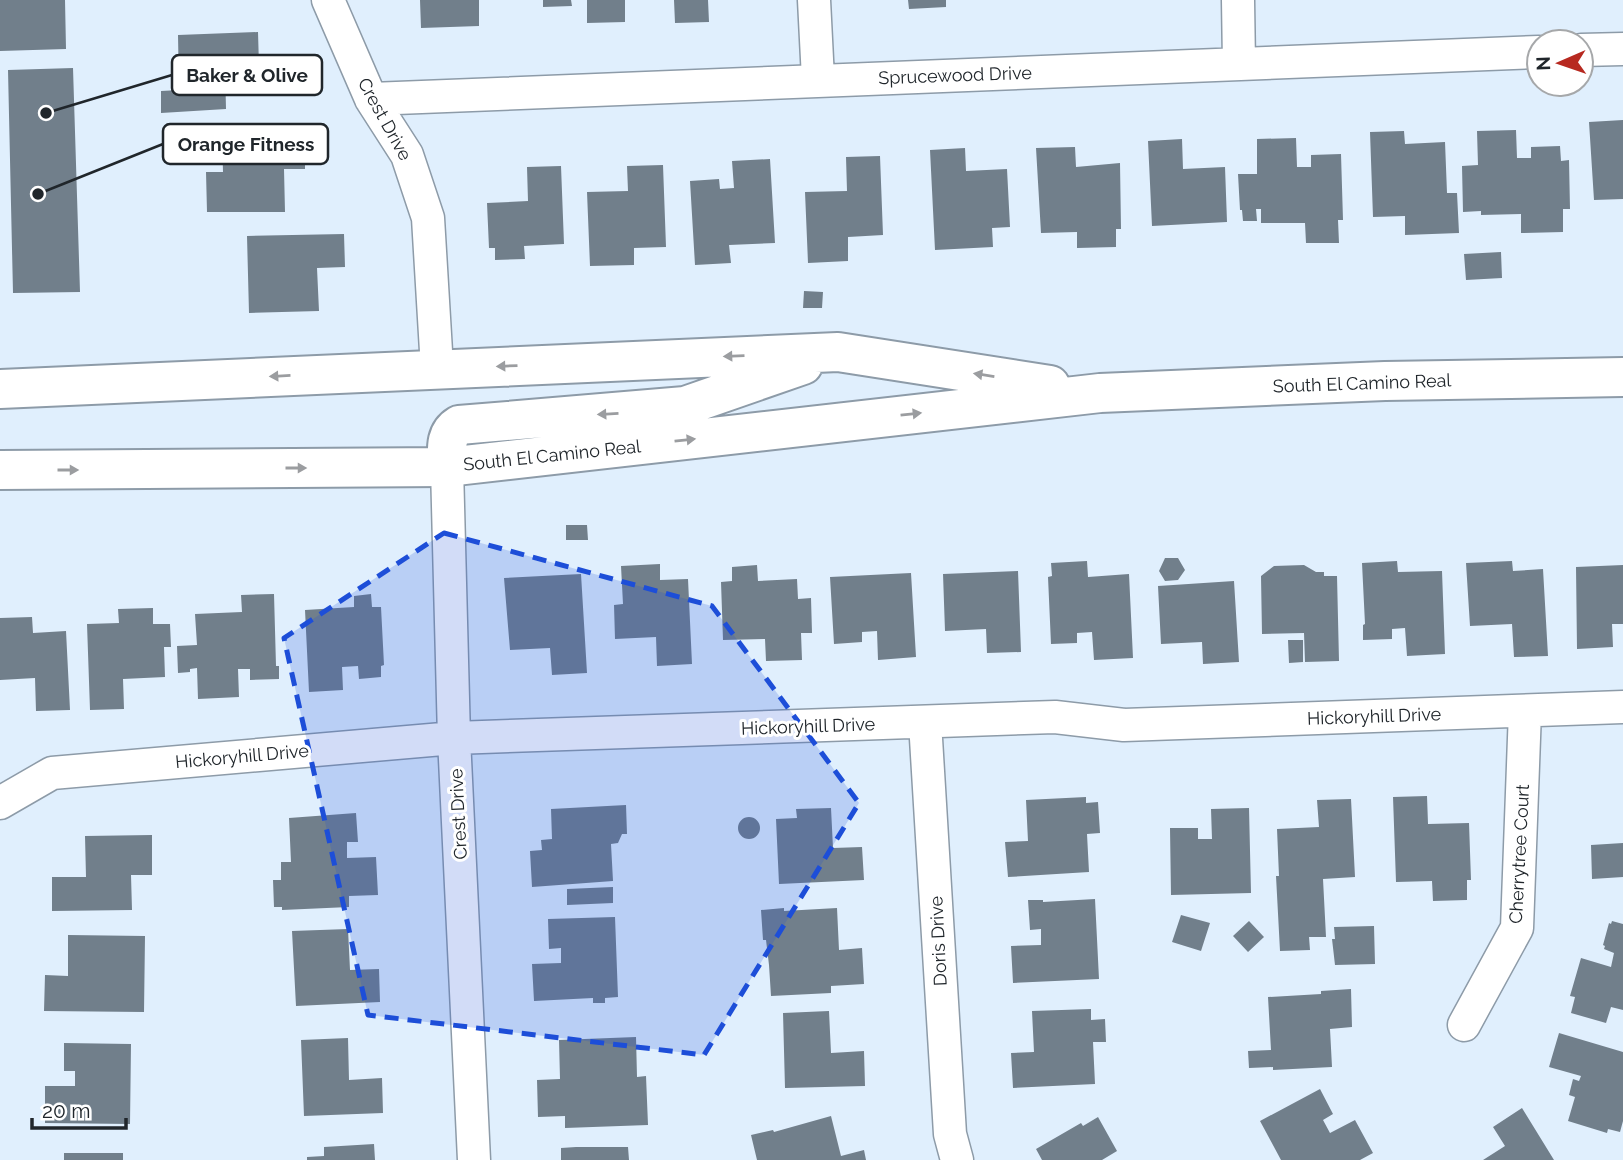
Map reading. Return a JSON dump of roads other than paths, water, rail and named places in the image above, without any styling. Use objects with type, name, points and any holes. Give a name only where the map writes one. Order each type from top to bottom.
[{"type":"main road","name":"South El Camino Real","points":[[0,390],[438,368],[838,352],[1100,393]]},
{"type":"main road","points":[[447,467],[449,436],[452,429],[459,425],[685,406],[838,352]]},
{"type":"main road","name":"South El Camino Real","points":[[0,470],[447,467],[1100,393],[1385,381],[1623,377]]},
{"type":"street","name":"Crest Drive","points":[[328,0],[371,99],[407,155],[428,218],[438,368]]},
{"type":"street","points":[[814,0],[818,79]]},
{"type":"street","points":[[1238,0],[1239,64]]},
{"type":"street","points":[[1595,49],[1623,48]]},
{"type":"street","name":"Sprucewood Drive","points":[[371,99],[1525,53]]},
{"type":"street","name":"Crest Drive","points":[[447,467],[454,738],[474,1160]]},
{"type":"street","name":"Hickoryhill Drive","points":[[0,802],[52,773],[454,738],[1055,717],[1124,725],[1623,707]]},
{"type":"street","name":"Cherrytree Court","points":[[1464,1025],[1517,928],[1525,711]]},
{"type":"street","name":"Doris Drive","points":[[925,722],[950,1133],[957,1160]]},
{"type":"place","name":"Baker & Olive","points":[[46,113]]},
{"type":"place","name":"Orange Fitness","points":[[38,194]]}]
